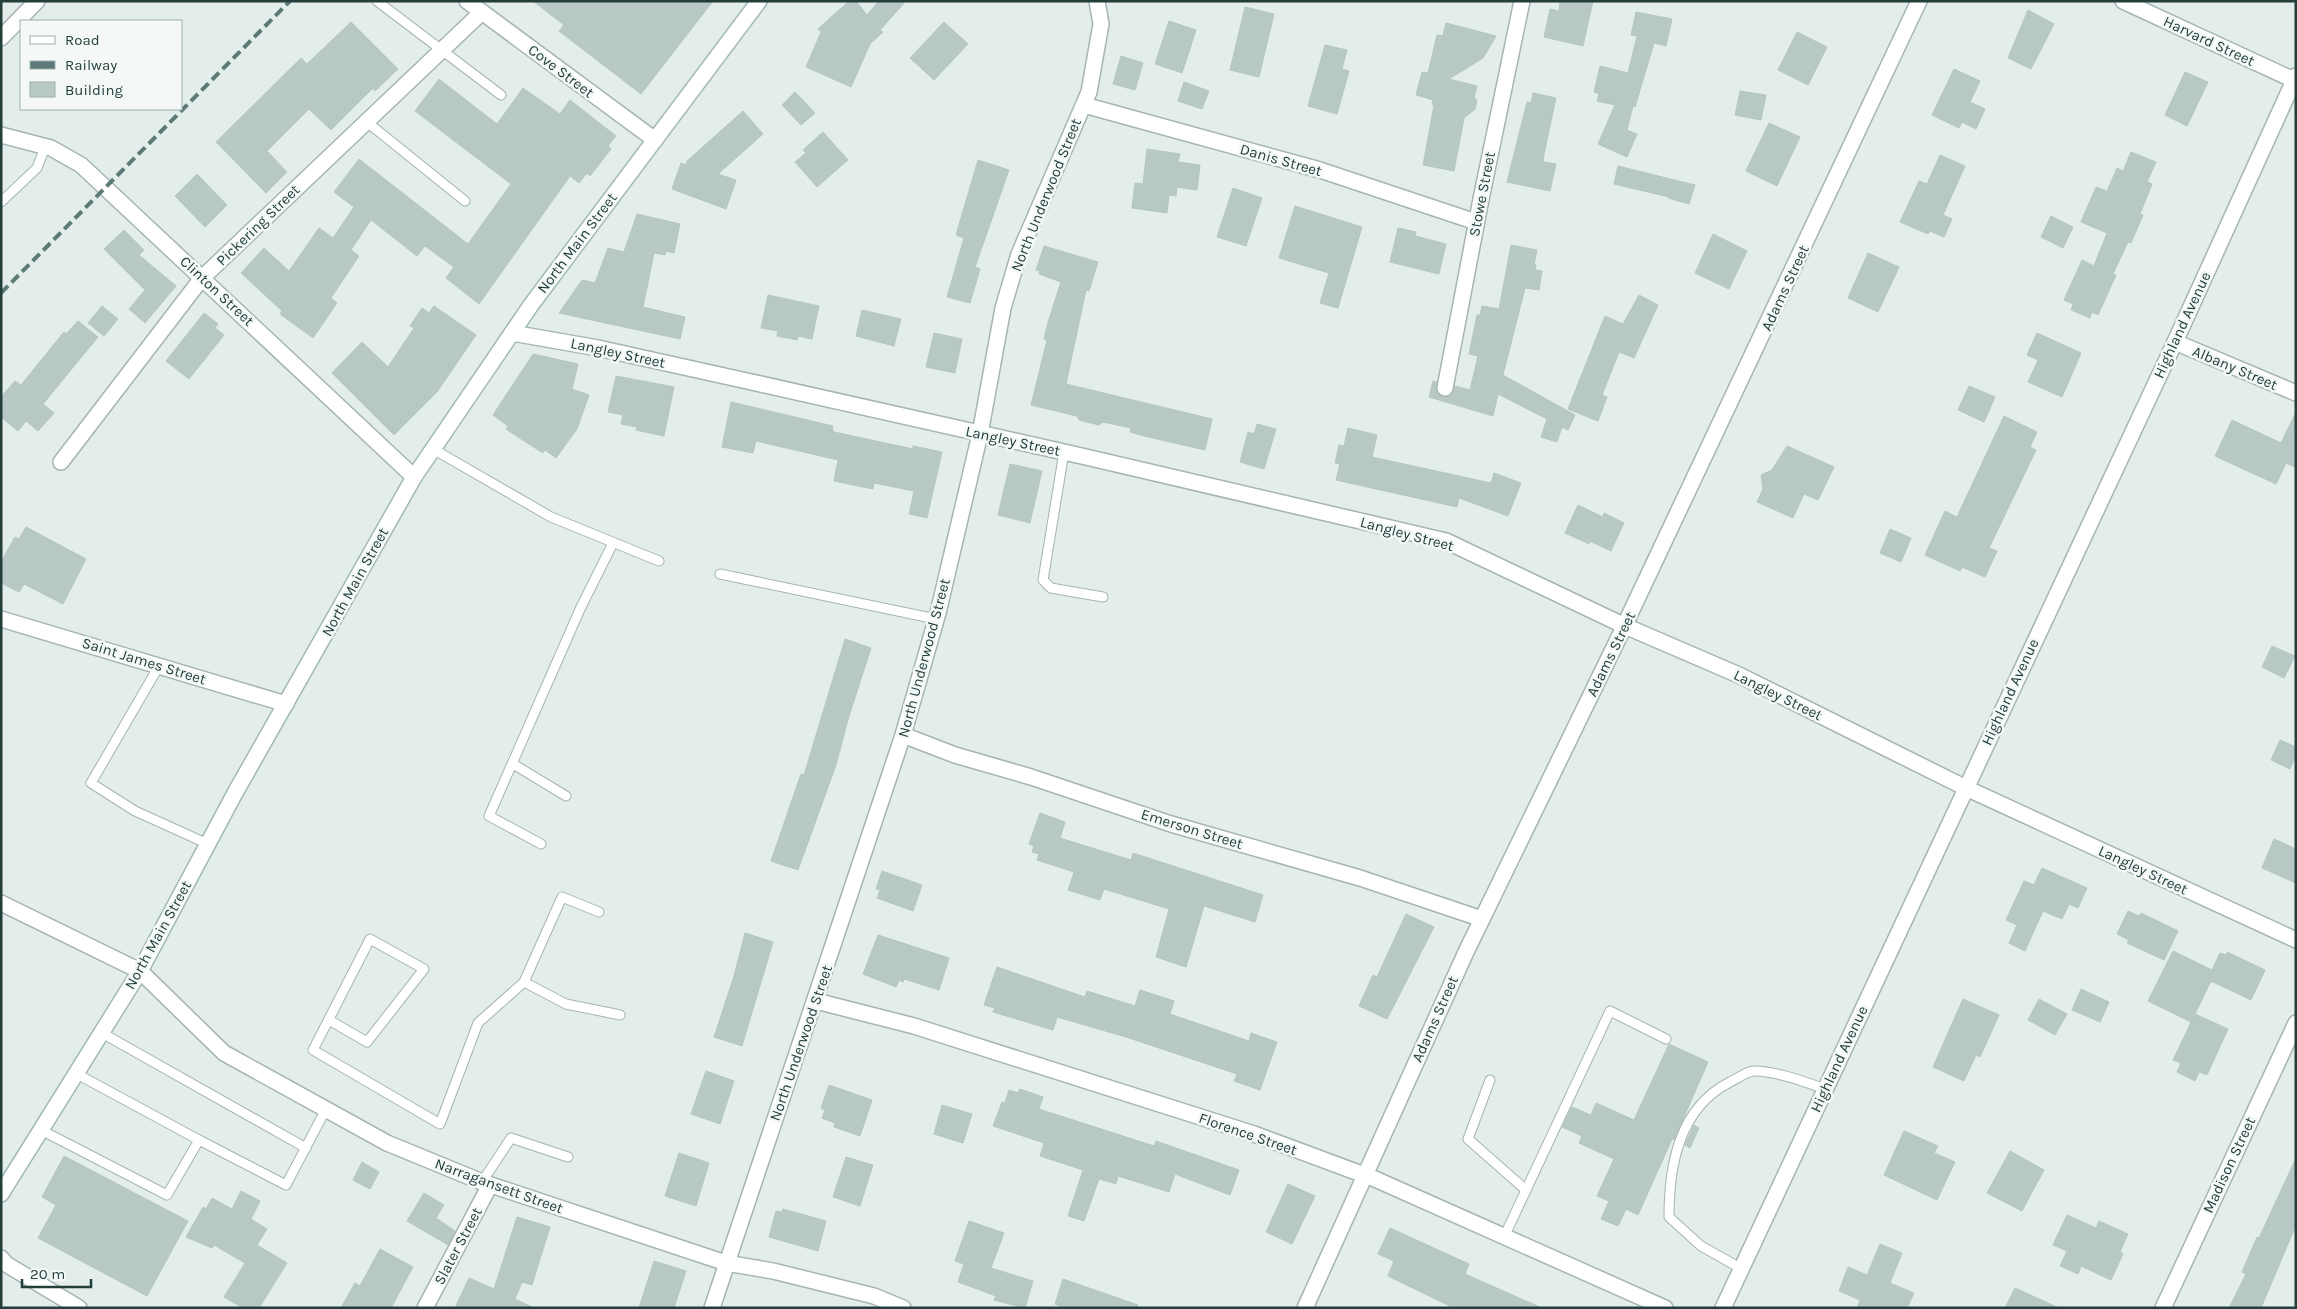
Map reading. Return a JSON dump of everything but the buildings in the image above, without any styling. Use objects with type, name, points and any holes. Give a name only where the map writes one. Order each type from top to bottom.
[{"type":"street","points":[[1,38],[37,1]]},
{"type":"street","name":"Cove Street","points":[[467,1],[655,140]]},
{"type":"street","name":"North Main Street","points":[[1,1194],[140,971],[208,844],[414,477],[512,332],[759,1]]},
{"type":"street","name":"North Underwood Street","points":[[712,1308],[816,1001],[903,735],[936,619],[980,434],[1003,308],[1019,254],[1089,92],[1101,24],[1097,1]]},
{"type":"street","name":"Stowe Street","points":[[1445,388],[1476,222],[1522,1]]},
{"type":"street","name":"Adams Street","points":[[1305,1308],[1482,919],[1625,626],[1919,1]]},
{"type":"street","name":"Harvard Street","points":[[2123,1],[2295,79]]},
{"type":"street","name":"Pickering Street","points":[[61,462],[202,278],[482,12]]},
{"type":"street","name":"Highland Avenue","points":[[1723,1308],[2175,342],[2295,79]]},
{"type":"street","name":"Danis Street","points":[[1084,105],[1320,170],[1476,222]]},
{"type":"street","name":"Clinton Street","points":[[1,135],[45,147],[82,165],[414,477]]},
{"type":"street","name":"Langley Street","points":[[512,332],[617,352],[1064,452],[1446,541],[1625,626],[1741,676],[1966,788],[2296,940]]},
{"type":"street","name":"Albany Street","points":[[2175,342],[2296,393]]},
{"type":"street","name":"Saint James Street","points":[[1,619],[286,704]]},
{"type":"street","name":"Emerson Street","points":[[903,735],[955,755],[1031,777],[1171,824],[1360,878],[1482,919]]},
{"type":"street","name":"Narragansett Street","points":[[1,902],[140,971],[224,1053],[387,1143],[486,1183],[726,1263],[773,1271],[874,1296],[903,1308]]},
{"type":"street","name":"Florence Street","points":[[816,1001],[914,1026],[1254,1134],[1365,1175],[1665,1308]]},
{"type":"street","name":"Madison Street","points":[[2163,1308],[2296,1023]]},
{"type":"street","name":"Slater Street","points":[[426,1308],[486,1183]]},
{"type":"street","points":[[1,1258],[6,1264],[79,1308]]},
{"type":"lane","points":[[377,1],[501,95]]},
{"type":"lane","points":[[366,122],[465,202]]},
{"type":"lane","points":[[1,202],[37,168],[45,147]]},
{"type":"lane","points":[[433,449],[551,517],[659,561]]},
{"type":"lane","points":[[1064,452],[1044,580],[1051,588],[1103,597]]},
{"type":"lane","points":[[541,844],[489,816],[581,607],[613,542]]},
{"type":"lane","points":[[720,574],[936,619]]},
{"type":"lane","points":[[159,666],[91,783],[135,811],[208,844]]},
{"type":"lane","points":[[513,764],[566,796]]},
{"type":"lane","points":[[329,1020],[367,1042],[424,969],[370,939],[329,1020],[314,1050],[440,1124],[478,1023],[524,982],[562,897],[598,912]]},
{"type":"lane","points":[[524,982],[566,1004],[620,1015]]},
{"type":"lane","points":[[1504,1235],[1610,1011],[1666,1039]]},
{"type":"lane","points":[[102,1034],[306,1148]]},
{"type":"lane","points":[[1742,1269],[1702,1246],[1669,1217],[1669,1182],[1675,1152],[1692,1114],[1716,1089],[1753,1071],[1792,1078],[1825,1089]]},
{"type":"lane","points":[[77,1074],[286,1185],[326,1109]]},
{"type":"lane","points":[[1490,1080],[1468,1139],[1526,1190]]},
{"type":"lane","points":[[41,1130],[167,1195],[199,1140]]},
{"type":"lane","points":[[486,1183],[511,1138],[568,1157]]},
{"type":"railway","points":[[1,293],[290,1]]}]
